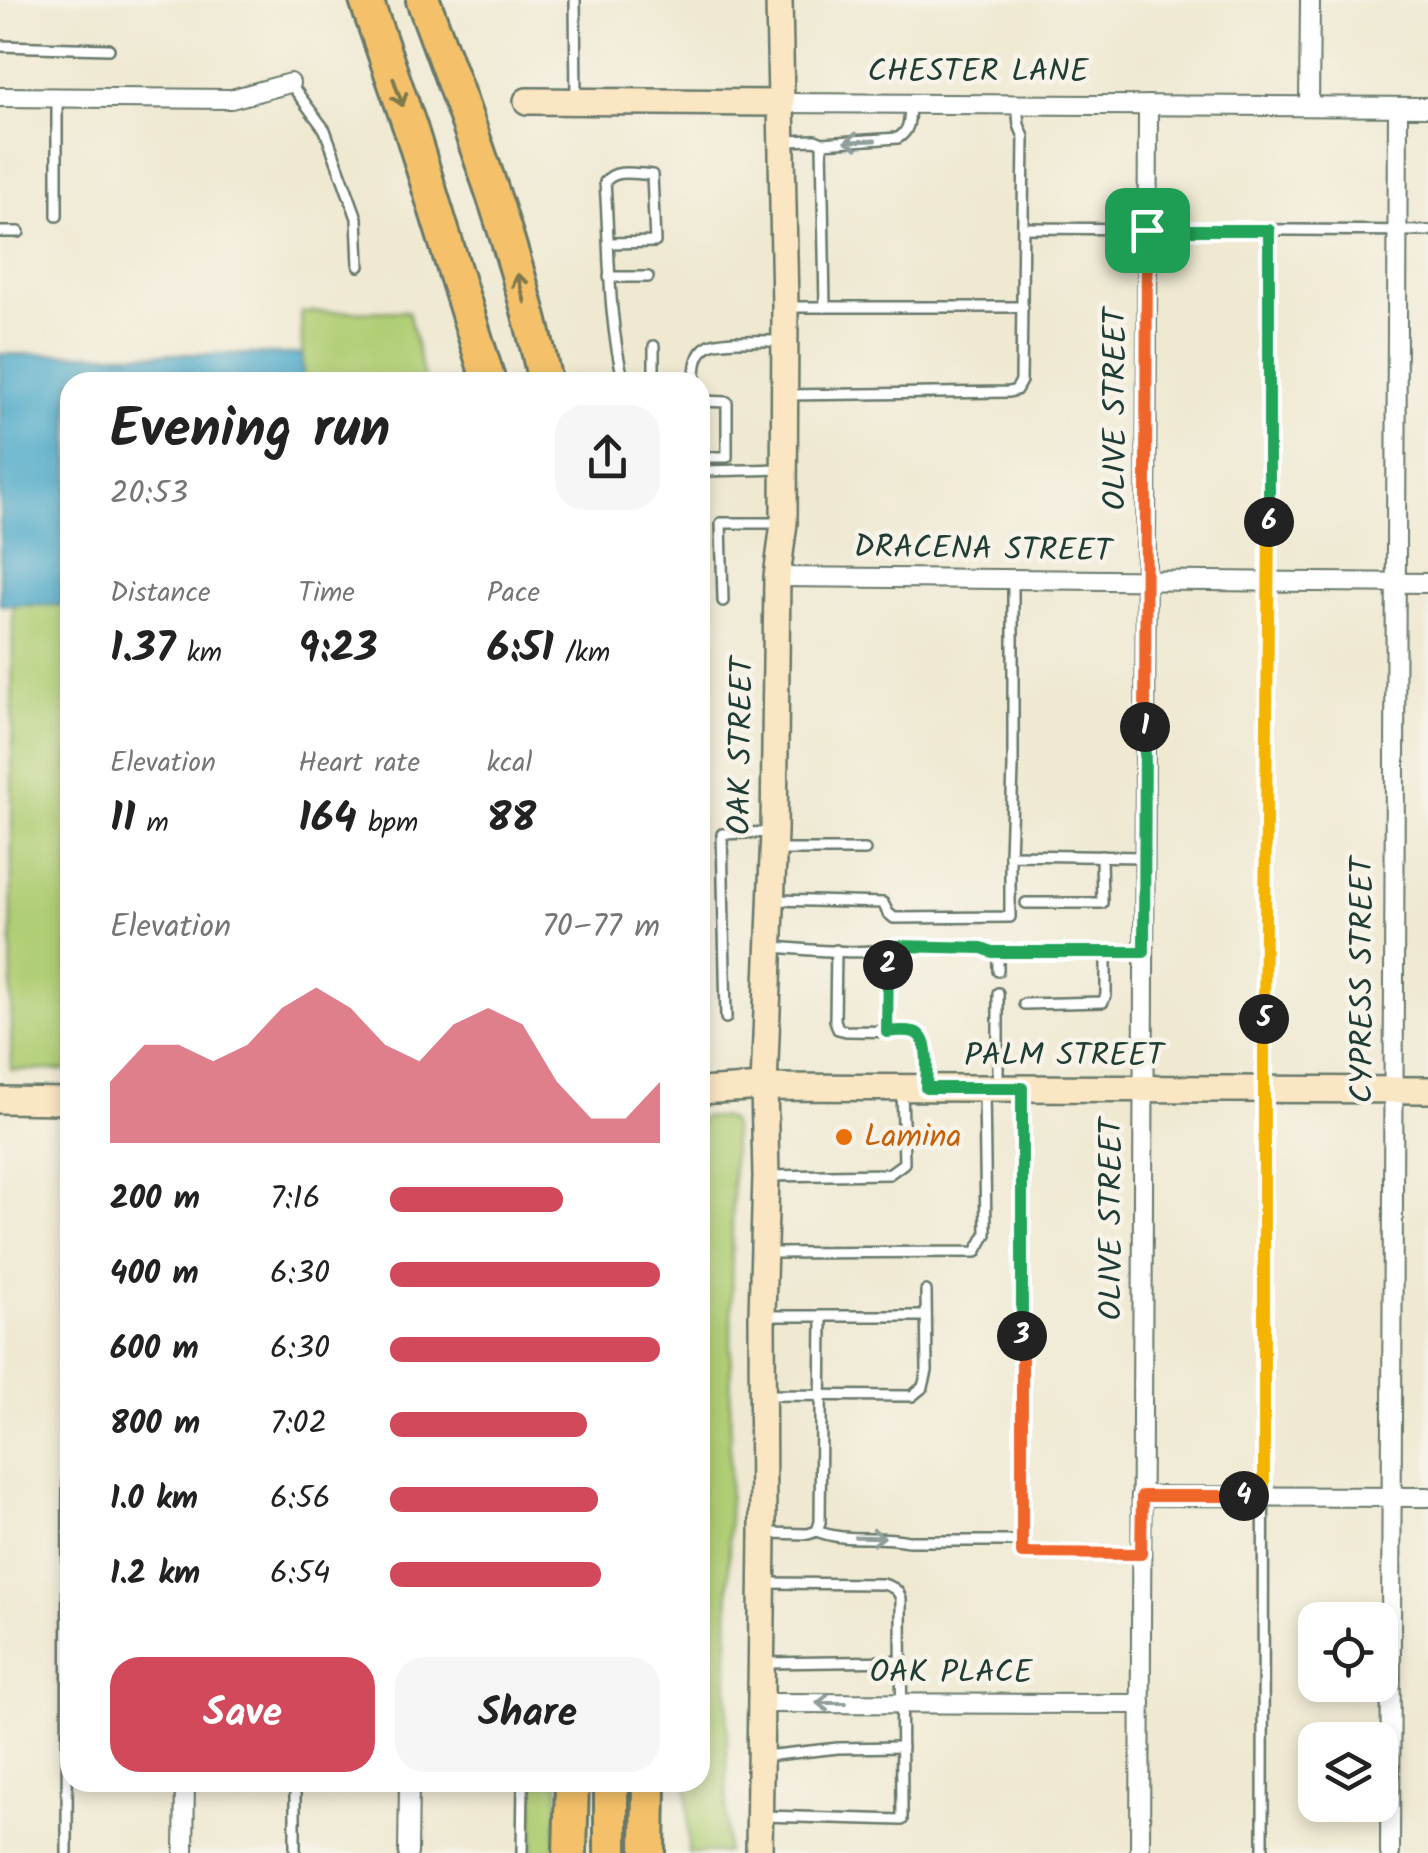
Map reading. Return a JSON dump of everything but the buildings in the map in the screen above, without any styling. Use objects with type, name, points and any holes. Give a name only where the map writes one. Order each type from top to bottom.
[{"type":"highway","points":[[366,0],[486,372]]},
{"type":"highway","points":[[424,0],[484,166],[542,372]]},
{"type":"highway","points":[[436,0],[458,96]]},
{"type":"highway","points":[[570,1853],[572,1792]]},
{"type":"highway","points":[[611,1792],[611,1853]]},
{"type":"highway","points":[[648,1853],[649,1792]]},
{"type":"main road","name":"OAK STREET","points":[[760,1853],[764,1088],[778,578],[784,522],[785,307],[779,0]]},
{"type":"main road","name":"CHESTER LANE","points":[[527,102],[780,104]]},
{"type":"main road","name":"PALM STREET","points":[[710,1091],[1428,1090]]},
{"type":"main road","points":[[0,1100],[60,1101]]},
{"type":"street","points":[[1309,106],[1310,0]]},
{"type":"street","points":[[0,98],[232,99],[290,83]]},
{"type":"street","name":"CHESTER LANE","points":[[780,104],[1428,108]]},
{"type":"street","name":"OLIVE STREET","points":[[1140,1853],[1148,105]]},
{"type":"street","name":"CYPRESS STREET","points":[[1390,1853],[1398,107]]},
{"type":"street","name":"DRACENA STREET","points":[[778,578],[1428,582]]},
{"type":"street","points":[[1142,1496],[1428,1497]]},
{"type":"street","name":"OAK PLACE","points":[[760,1703],[1140,1704]]},
{"type":"street","points":[[184,1792],[184,1853]]},
{"type":"street","points":[[408,1853],[409,1792]]},
{"type":"lane","points":[[575,0],[576,102]]},
{"type":"lane","points":[[0,46],[110,49]]},
{"type":"lane","points":[[290,83],[326,130],[356,218],[359,266]]},
{"type":"lane","points":[[57,98],[57,216]]},
{"type":"lane","points":[[783,141],[898,138],[909,125],[910,104]]},
{"type":"lane","points":[[784,395],[1016,390],[1021,382],[1024,228],[1024,136],[1017,104]]},
{"type":"lane","points":[[822,142],[825,307]]},
{"type":"lane","points":[[610,243],[655,242],[652,174],[619,173],[605,182],[609,277],[621,372]]},
{"type":"lane","points":[[1024,228],[1428,231]]},
{"type":"lane","points":[[1264,1853],[1269,230]]},
{"type":"lane","points":[[0,232],[19,232]]},
{"type":"lane","points":[[609,277],[648,277]]},
{"type":"lane","points":[[785,307],[1022,307]]},
{"type":"lane","points":[[695,372],[707,346],[784,341]]},
{"type":"lane","points":[[654,346],[654,372]]},
{"type":"lane","points":[[710,402],[727,402],[727,457],[710,457]]},
{"type":"lane","points":[[710,471],[784,468]]},
{"type":"lane","points":[[722,601],[721,523],[784,522]]},
{"type":"lane","points":[[771,900],[884,903],[894,918],[1010,917],[1013,581]]},
{"type":"lane","points":[[726,1018],[722,834],[865,850]]},
{"type":"lane","points":[[1010,855],[1144,856]]},
{"type":"lane","points":[[1026,903],[1102,904],[1101,856]]},
{"type":"lane","points":[[770,947],[1144,952]]},
{"type":"lane","points":[[766,1176],[889,1174],[904,1163],[914,1088],[925,1046],[922,1037],[914,1032],[838,1029],[836,950]]},
{"type":"lane","points":[[887,1032],[888,950]]},
{"type":"lane","points":[[998,952],[998,971]]},
{"type":"lane","points":[[1024,1004],[1102,1002],[1106,995],[1106,952]]},
{"type":"lane","points":[[998,992],[1022,1553],[1141,1554]]},
{"type":"lane","points":[[765,1253],[976,1252],[986,1234],[1001,1088]]},
{"type":"lane","points":[[762,1395],[912,1396],[923,1387],[926,1372],[926,1291]]},
{"type":"lane","points":[[762,1316],[926,1316]]},
{"type":"lane","points":[[817,1531],[822,1316]]},
{"type":"lane","points":[[764,1533],[817,1531],[830,1537],[908,1541],[1022,1541]]},
{"type":"lane","points":[[760,1816],[902,1820],[902,1599],[896,1588],[883,1584],[762,1583]]},
{"type":"lane","points":[[762,1663],[902,1661]]},
{"type":"lane","points":[[760,1756],[902,1746]]},
{"type":"lane","points":[[67,1792],[67,1853]]},
{"type":"lane","points":[[295,1853],[296,1792]]},
{"type":"lane","points":[[522,1853],[523,1792]]},
{"type":"green space","points":[[408,311],[423,372],[303,372],[301,312]]},
{"type":"green space","points":[[13,605],[60,605],[60,1070],[11,1070]]},
{"type":"green space","points":[[710,1117],[729,1120],[733,1129],[726,1853],[688,1853],[688,1792],[710,1792]]},
{"type":"green space","points":[[534,1792],[558,1792],[555,1853],[533,1853]]},
{"type":"water","points":[[0,354],[302,354],[303,372],[60,372],[60,605],[0,605]]},
{"type":"place","name":"Lamina","points":[[844,1137]]},
{"type":"route","points":[[1147,230],[1269,230],[1264,1496],[1142,1496],[1141,1554],[1022,1553],[1022,1088],[926,1088],[922,1037],[914,1032],[887,1032],[888,950],[898,946],[982,948],[992,952],[1144,952],[1147,230]]}]
